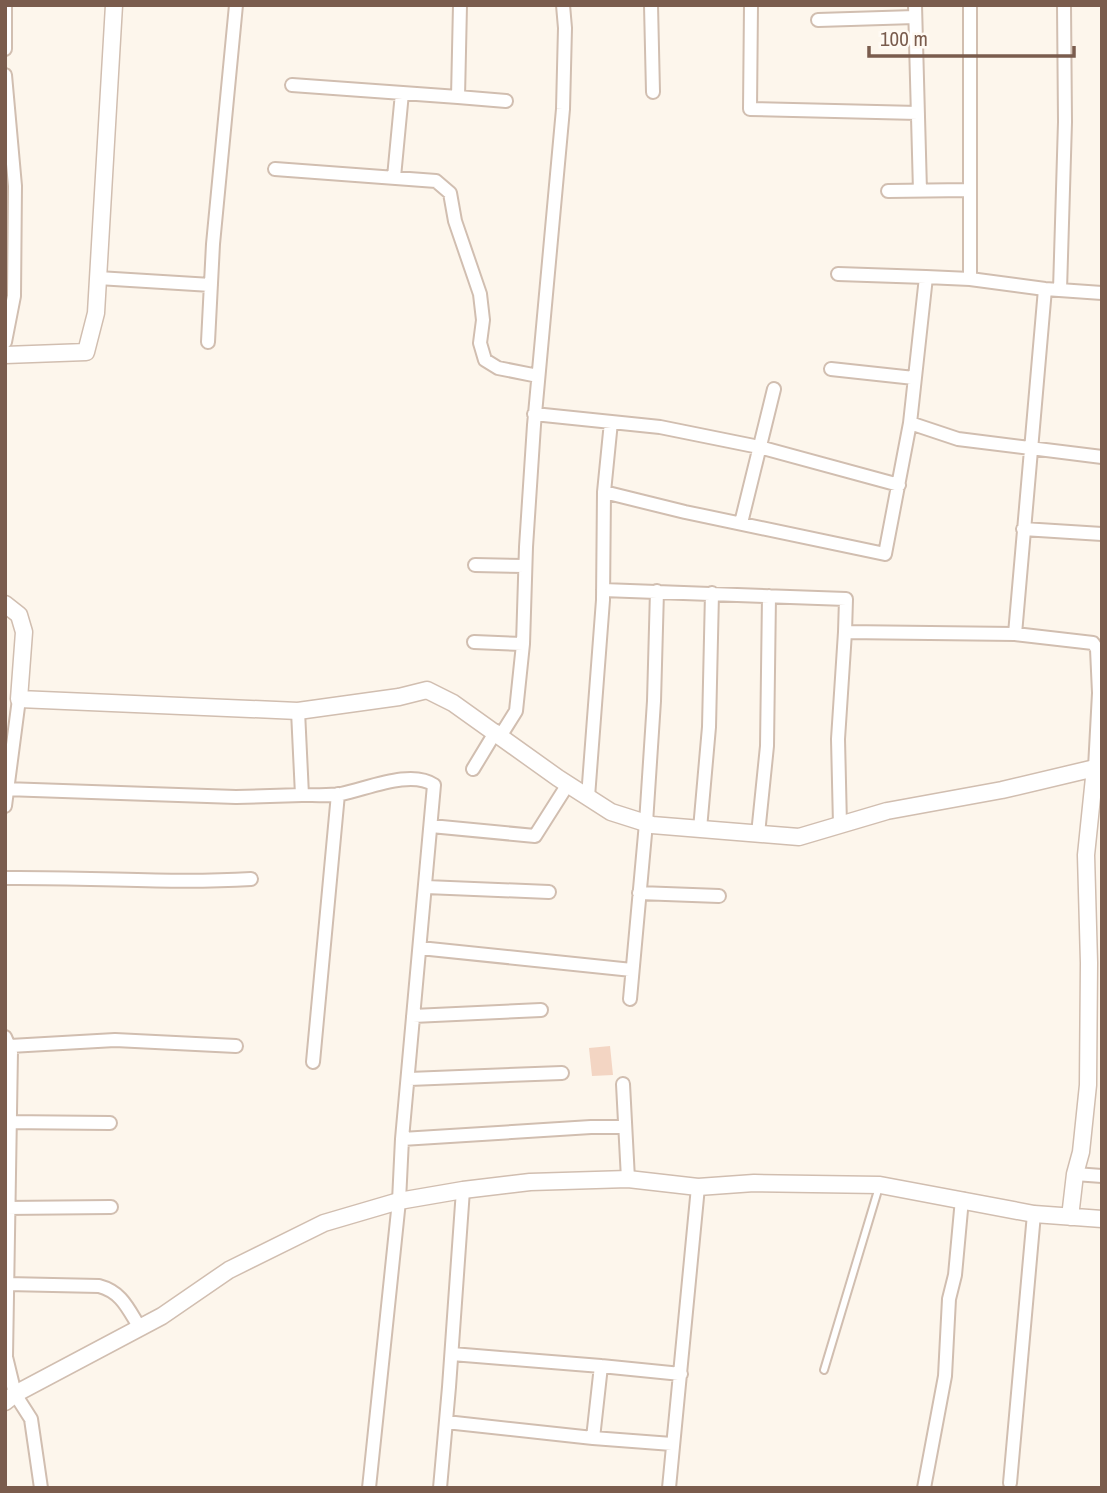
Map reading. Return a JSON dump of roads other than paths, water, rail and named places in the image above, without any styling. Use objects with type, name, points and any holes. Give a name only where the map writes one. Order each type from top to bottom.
[{"type":"street","points":[[5,5],[5,49]]},
{"type":"street","points":[[5,355],[86,352],[96,313],[114,5]]},
{"type":"street","points":[[208,342],[223,124],[236,5]]},
{"type":"street","points":[[458,97],[460,5]]},
{"type":"street","points":[[473,769],[516,711],[523,644],[534,414],[563,109],[563,5]]},
{"type":"street","points":[[651,5],[653,92]]},
{"type":"street","points":[[751,5],[750,109],[918,113]]},
{"type":"street","points":[[970,5],[970,279]]},
{"type":"street","points":[[1060,290],[1065,122],[1064,5]]},
{"type":"street","points":[[818,20],[915,11],[920,191]]},
{"type":"street","points":[[5,75],[15,186],[14,296],[5,342]]},
{"type":"street","points":[[292,85],[506,101]]},
{"type":"street","points":[[394,177],[402,93]]},
{"type":"street","points":[[275,169],[436,181],[450,192],[455,221],[480,294],[483,320],[480,343],[485,360],[498,368],[538,376]]},
{"type":"street","points":[[888,191],[968,190]]},
{"type":"street","points":[[838,274],[970,279],[1102,293]]},
{"type":"street","points":[[98,278],[211,285]]},
{"type":"street","points":[[604,492],[885,554],[910,423],[926,278]]},
{"type":"street","points":[[1015,634],[1045,289]]},
{"type":"street","points":[[831,369],[914,378]]},
{"type":"street","points":[[741,523],[774,388]]},
{"type":"street","points":[[534,414],[660,427],[758,447],[900,485]]},
{"type":"street","points":[[588,797],[603,590],[604,492],[611,422]]},
{"type":"street","points":[[910,423],[958,439],[1102,457]]},
{"type":"street","points":[[1023,529],[1102,534]]},
{"type":"street","points":[[475,565],[525,566]]},
{"type":"street","points":[[603,590],[846,599],[838,739],[840,825]]},
{"type":"street","points":[[630,999],[646,823],[654,701],[657,591]]},
{"type":"street","points":[[700,829],[709,727],[712,593]]},
{"type":"street","points":[[758,834],[767,746],[769,596]]},
{"type":"street","points":[[5,604],[19,615],[24,632],[19,699],[5,806]]},
{"type":"street","points":[[845,632],[1015,634],[1093,643],[1097,649],[1100,688],[1098,768],[1086,855],[1095,1002],[1081,1152],[1075,1174],[1070,1217]]},
{"type":"street","points":[[474,642],[523,644]]},
{"type":"street","points":[[19,699],[298,711],[399,697],[427,690],[453,703],[611,812],[646,823],[799,837],[887,811],[1002,790],[1098,768]]},
{"type":"street","points":[[298,711],[302,795]]},
{"type":"street","points":[[6,789],[236,797],[338,794],[404,779],[426,780],[434,785],[402,1139],[400,1201],[369,1488]]},
{"type":"street","points":[[431,826],[534,836],[568,784]]},
{"type":"street","points":[[313,1062],[338,794]]},
{"type":"street","points":[[5,878],[95,877],[219,881],[251,879]]},
{"type":"street","points":[[426,887],[549,892]]},
{"type":"street","points":[[639,893],[719,897]]},
{"type":"street","points":[[420,948],[632,970]]},
{"type":"street","points":[[413,1016],[541,1010]]},
{"type":"street","points":[[41,1488],[31,1419],[10,1398],[6,1357],[8,1042],[115,1040],[236,1046]]},
{"type":"street","points":[[409,1079],[562,1073]]},
{"type":"street","points":[[623,1084],[628,1180]]},
{"type":"street","points":[[7,1122],[110,1123]]},
{"type":"street","points":[[402,1139],[624,1127]]},
{"type":"street","points":[[1075,1174],[1102,1176]]},
{"type":"street","points":[[10,1398],[162,1316],[229,1270],[283,1241],[324,1223],[400,1201],[463,1190],[530,1182],[628,1180],[698,1187],[754,1183],[880,1185],[1034,1214],[1102,1219]]},
{"type":"street","points":[[669,1488],[698,1187]]},
{"type":"street","points":[[440,1488],[463,1190]]},
{"type":"street","points":[[924,1488],[945,1376],[948,1299],[955,1275],[962,1199]]},
{"type":"street","points":[[7,1208],[111,1207]]},
{"type":"street","points":[[1010,1483],[1034,1214]]},
{"type":"street","points":[[6,1292],[99,1286],[109,1288],[117,1292],[140,1328]]},
{"type":"street","points":[[452,1354],[681,1374]]},
{"type":"street","points":[[593,1438],[601,1366]]},
{"type":"street","points":[[446,1422],[672,1444]]},
{"type":"lane","points":[[824,1370],[880,1185]]}]
